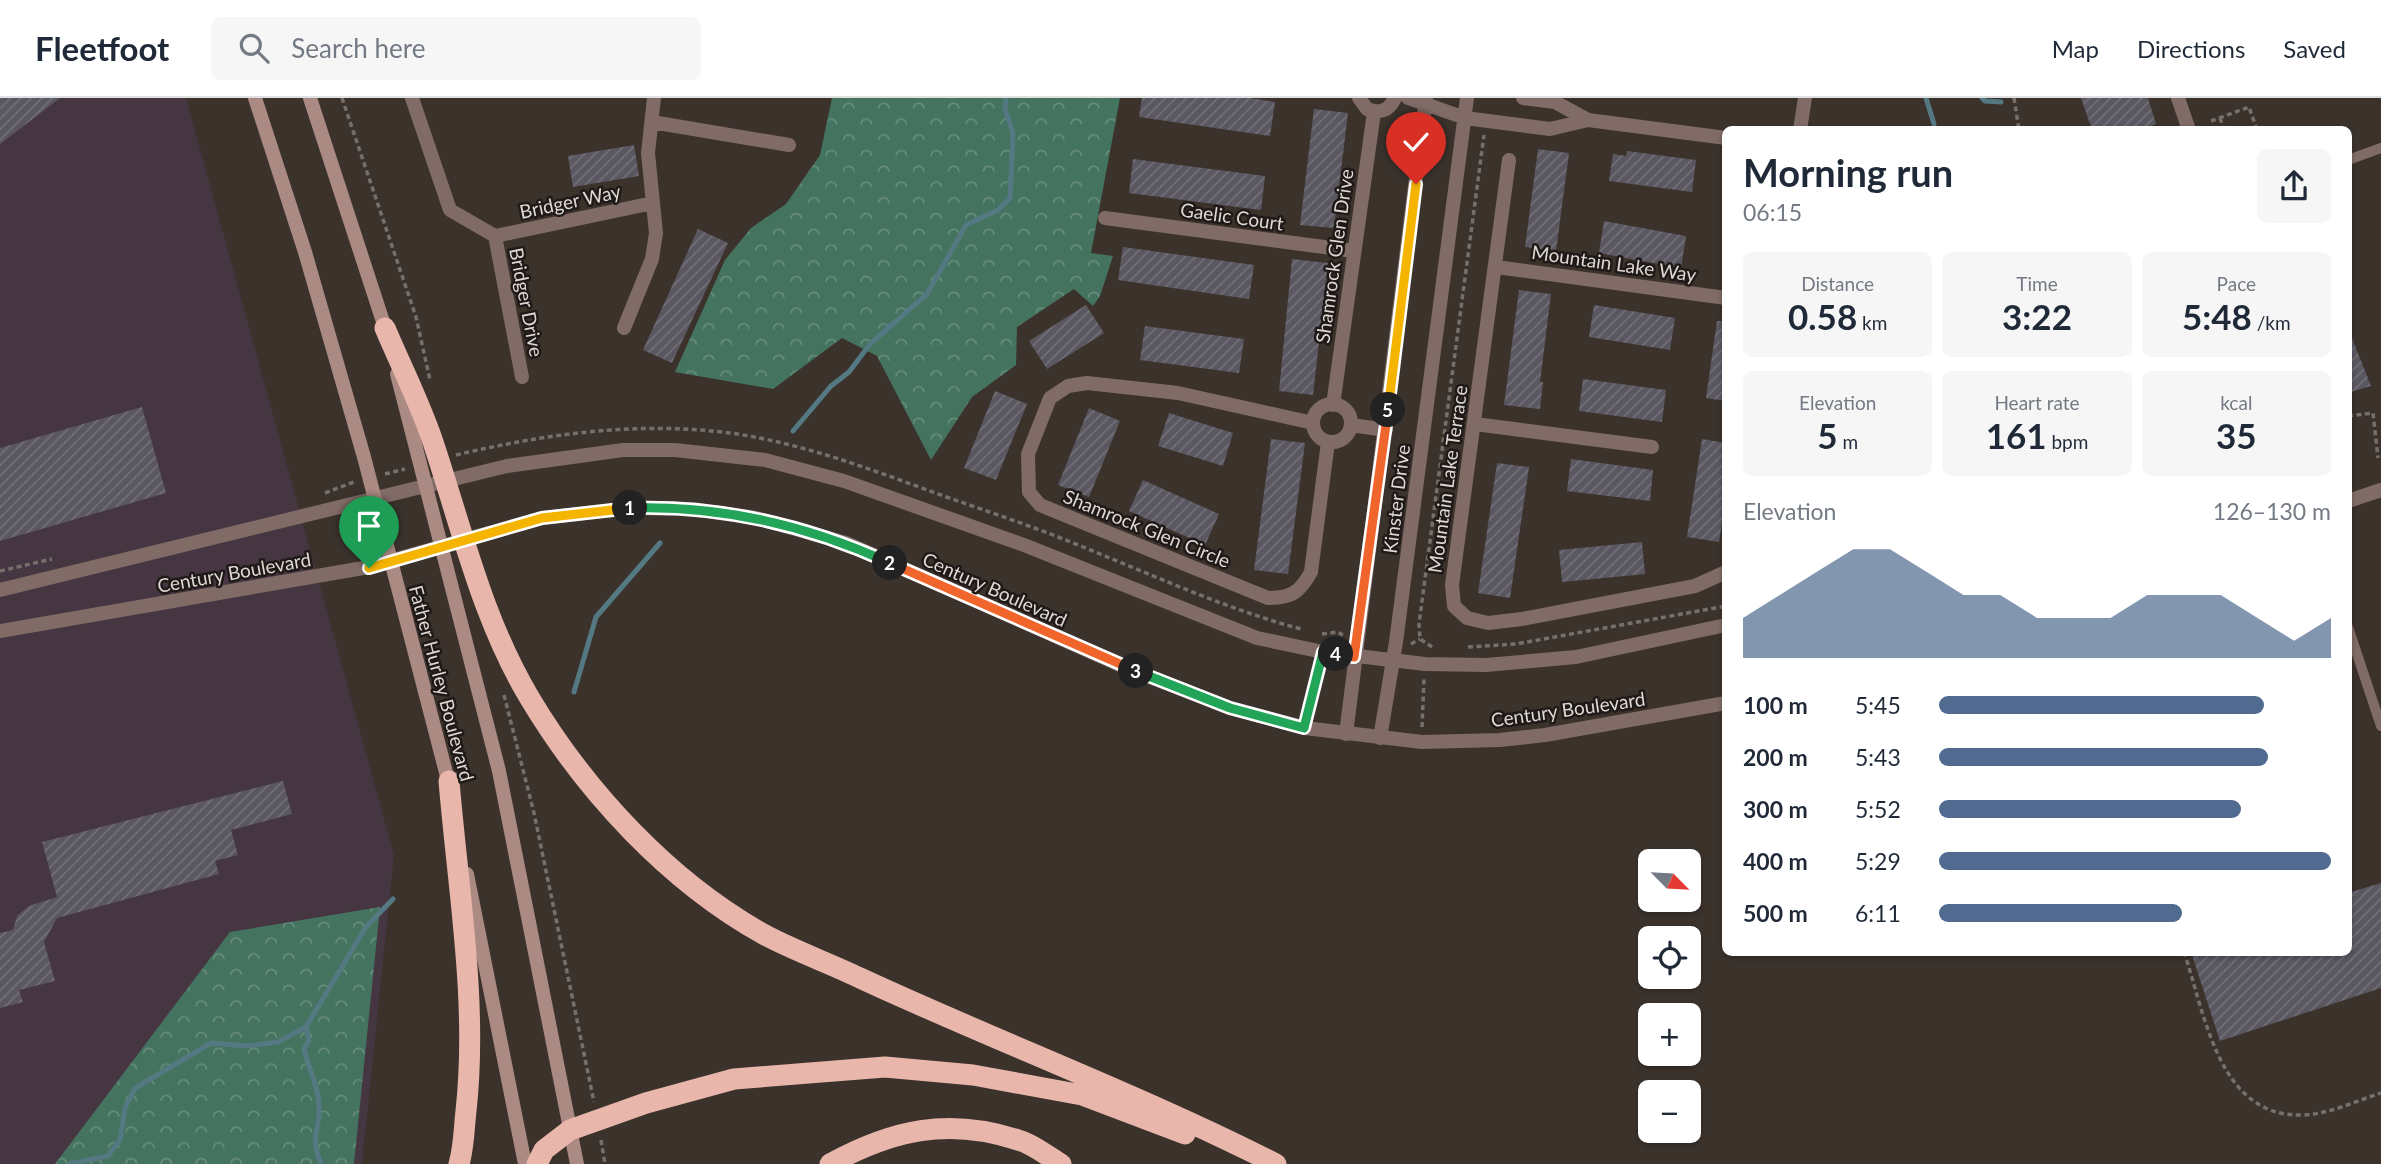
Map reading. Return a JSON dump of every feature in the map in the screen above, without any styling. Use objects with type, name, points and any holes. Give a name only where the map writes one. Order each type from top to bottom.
[{"type":"highway","points":[[385,328],[423,441],[477,586],[498,638],[529,697],[573,763],[630,829],[668,865],[765,935],[941,1016],[1206,1128],[1276,1164]]},
{"type":"highway","points":[[449,781],[466,951],[470,1028],[468,1091],[459,1164]]},
{"type":"highway","points":[[537,1164],[544,1150],[570,1130],[646,1103],[734,1079],[886,1068],[974,1075],[1082,1095],[1269,1164]]},
{"type":"highway","points":[[830,1164],[861,1147],[911,1130],[964,1129],[1020,1140],[1060,1164]]},
{"type":"main road","name":"Father Hurley Boulevard","points":[[255,98],[305,252],[364,457],[449,781],[525,1164]]},
{"type":"main road","points":[[310,98],[385,328]]},
{"type":"main road","name":"Father Hurley Boulevard","points":[[423,441],[455,592],[499,771],[576,1164]]},
{"type":"street","name":"Bridger Drive","points":[[412,98],[450,209],[495,236],[522,377]]},
{"type":"street","points":[[624,328],[652,259],[656,233],[649,153],[654,98]]},
{"type":"street","points":[[1359,98],[1367,109],[1374,112],[1388,109],[1395,98]]},
{"type":"street","points":[[1408,98],[1441,98]]},
{"type":"street","name":"Kinster Drive","points":[[1380,738],[1394,661],[1467,98]]},
{"type":"street","points":[[1523,98],[1555,102],[1588,120]]},
{"type":"street","points":[[1801,126],[1805,98]]},
{"type":"street","points":[[2178,98],[2188,126]]},
{"type":"street","points":[[1426,100],[1465,118],[1550,129],[1588,120],[1722,137]]},
{"type":"street","name":"Kinster Drive","points":[[1346,734],[1426,100]]},
{"type":"street","name":"Shamrock Glen Drive","points":[[1333,405],[1374,112]]},
{"type":"street","points":[[652,122],[789,145]]},
{"type":"street","name":"Mountain Lake Terrace","points":[[1509,160],[1452,585],[1454,606],[1467,618],[1488,623],[1522,619],[1695,586],[1722,574]]},
{"type":"street","name":"Bridger Way","points":[[495,236],[653,203]]},
{"type":"street","name":"Gaelic Court","points":[[1105,218],[1354,251]]},
{"type":"street","name":"Mountain Lake Way","points":[[1496,267],[1722,297]]},
{"type":"street","name":"Shamrock Glen Circle","points":[[1313,423],[1178,393],[1087,383],[1068,386],[1050,398],[1034,436],[1028,454],[1030,492],[1040,505],[1268,598],[1286,598],[1302,589],[1311,572],[1328,442]]},
{"type":"street","points":[[1333,405],[1345,410],[1350,425],[1343,439],[1328,442],[1316,434],[1313,423],[1317,411],[1333,405]]},
{"type":"street","points":[[1475,424],[1652,446]]},
{"type":"street","points":[[1350,425],[1386,430]]},
{"type":"street","name":"Century Boulevard","points":[[0,590],[507,466],[623,450],[675,450],[765,460],[844,481],[1024,545],[1257,638],[1323,652],[1425,664],[1486,665],[1576,657],[1722,626]]},
{"type":"street","points":[[2352,500],[2381,491]]},
{"type":"street","name":"Century Boulevard","points":[[0,631],[369,568],[542,518],[620,509],[692,509],[756,517],[846,543],[1127,668],[1230,708],[1304,728],[1422,742],[1545,735],[1722,705]]},
{"type":"lane","points":[[2352,159],[2381,148]]},
{"type":"lane","points":[[2352,639],[2381,726]]},
{"type":"path","points":[[342,98],[416,317],[431,383]]},
{"type":"path","points":[[2014,98],[2018,126]]},
{"type":"path","points":[[2211,121],[2249,107],[2256,126]]},
{"type":"path","points":[[2220,117],[2223,126]]},
{"type":"path","points":[[1437,648],[1426,645],[1420,639],[1419,624],[1484,133],[1482,120]]},
{"type":"path","points":[[2352,416],[2373,413],[2378,458]]},
{"type":"path","points":[[1457,647],[1516,644],[1722,607]]},
{"type":"path","points":[[1304,728],[1323,652],[1324,634]]},
{"type":"path","points":[[1422,742],[1426,645]]},
{"type":"path","points":[[501,682],[534,813],[596,1110]]},
{"type":"path","points":[[2185,956],[2221,1062],[2238,1090],[2251,1101],[2268,1110],[2302,1115],[2381,1093]]},
{"type":"path","points":[[600,1134],[605,1164]]},
{"type":"shaded area","points":[[0,98],[186,98],[394,855],[362,1164],[0,1164]]},
{"type":"green space","points":[[832,98],[1120,98],[1091,253],[1113,256],[1100,296],[1093,306],[1074,289],[1017,327],[1016,365],[972,397],[931,460],[877,356],[842,338],[773,389],[675,372],[725,260],[751,228],[786,204],[820,155]]},
{"type":"green space","points":[[380,907],[354,1164],[55,1164],[230,932]]},
{"type":"building","points":[[0,98],[60,98],[0,144]]},
{"type":"building","points":[[1142,98],[1250,98],[1275,102],[1270,136],[1139,117]]},
{"type":"building","points":[[2081,98],[2148,98],[2156,124],[2151,126],[2091,126]]},
{"type":"building","points":[[1314,109],[1348,113],[1334,228],[1300,225]]},
{"type":"building","points":[[634,145],[639,176],[573,187],[568,156]]},
{"type":"building","points":[[1538,149],[1569,153],[1556,251],[1525,247]]},
{"type":"building","points":[[1627,151],[1696,160],[1692,192],[1609,181],[1613,154],[1626,156]]},
{"type":"building","points":[[1133,159],[1265,176],[1261,210],[1129,193]]},
{"type":"building","points":[[1604,221],[1686,236],[1681,268],[1599,253]]},
{"type":"building","points":[[698,229],[728,243],[672,363],[643,350]]},
{"type":"building","points":[[1123,247],[1254,265],[1249,299],[1118,280]]},
{"type":"building","points":[[1292,259],[1328,263],[1313,395],[1279,391]]},
{"type":"building","points":[[1519,290],[1551,294],[1540,382],[1543,382],[1540,409],[1504,405]]},
{"type":"building","points":[[1086,305],[1104,333],[1047,369],[1029,341]]},
{"type":"building","points":[[1594,305],[1675,318],[1670,350],[1589,337]]},
{"type":"building","points":[[1717,321],[1722,321],[1722,400],[1706,398]]},
{"type":"building","points":[[1145,326],[1244,339],[1239,373],[1140,360]]},
{"type":"building","points":[[2352,338],[2371,386],[2352,392]]},
{"type":"building","points":[[1583,379],[1666,390],[1662,422],[1579,411]]},
{"type":"building","points":[[995,391],[1027,404],[996,480],[964,468]]},
{"type":"building","points":[[142,407],[166,493],[0,541],[0,448]]},
{"type":"building","points":[[1089,408],[1120,421],[1089,497],[1058,485]]},
{"type":"building","points":[[1169,413],[1233,433],[1223,466],[1158,446]]},
{"type":"building","points":[[1271,439],[1305,443],[1288,574],[1254,570]]},
{"type":"building","points":[[1702,439],[1722,442],[1722,523],[1719,542],[1687,537]]},
{"type":"building","points":[[1571,459],[1653,470],[1650,501],[1567,491]]},
{"type":"building","points":[[1497,463],[1529,467],[1510,598],[1478,593]]},
{"type":"building","points":[[1143,480],[1219,514],[1205,545],[1129,511]]},
{"type":"building","points":[[1642,542],[1645,574],[1562,582],[1559,550]]},
{"type":"building","points":[[283,781],[292,814],[231,830],[238,855],[215,861],[219,874],[57,918],[44,942],[55,981],[19,990],[23,1002],[0,1008],[0,933],[13,930],[17,916],[29,906],[57,897],[42,842]]},
{"type":"building","points":[[2381,883],[2381,988],[2220,1041],[2192,956],[2352,956],[2352,892]]},
{"type":"waterway","points":[[793,431],[831,386],[849,372],[870,344],[927,294],[966,225],[998,210],[1010,198],[1013,133],[1005,109],[1006,98]]},
{"type":"waterway","points":[[1926,98],[1934,124]]},
{"type":"waterway","points":[[1982,98],[1985,101],[2001,102]]},
{"type":"waterway","points":[[574,692],[596,617],[660,543]]},
{"type":"waterway","points":[[69,1164],[108,1156],[120,1140],[125,1108],[135,1088],[211,1043],[248,1046],[278,1042],[306,1027],[366,927],[393,899]]},
{"type":"waterway","points":[[306,1027],[309,1041],[304,1049],[319,1104],[315,1138],[321,1164]]},
{"type":"route","points":[[369,568],[542,518],[596,510],[660,507],[756,517],[846,543],[964,598],[1127,668],[1230,708],[1304,728],[1311,711],[1323,652],[1354,657],[1386,430],[1416,184]]}]
